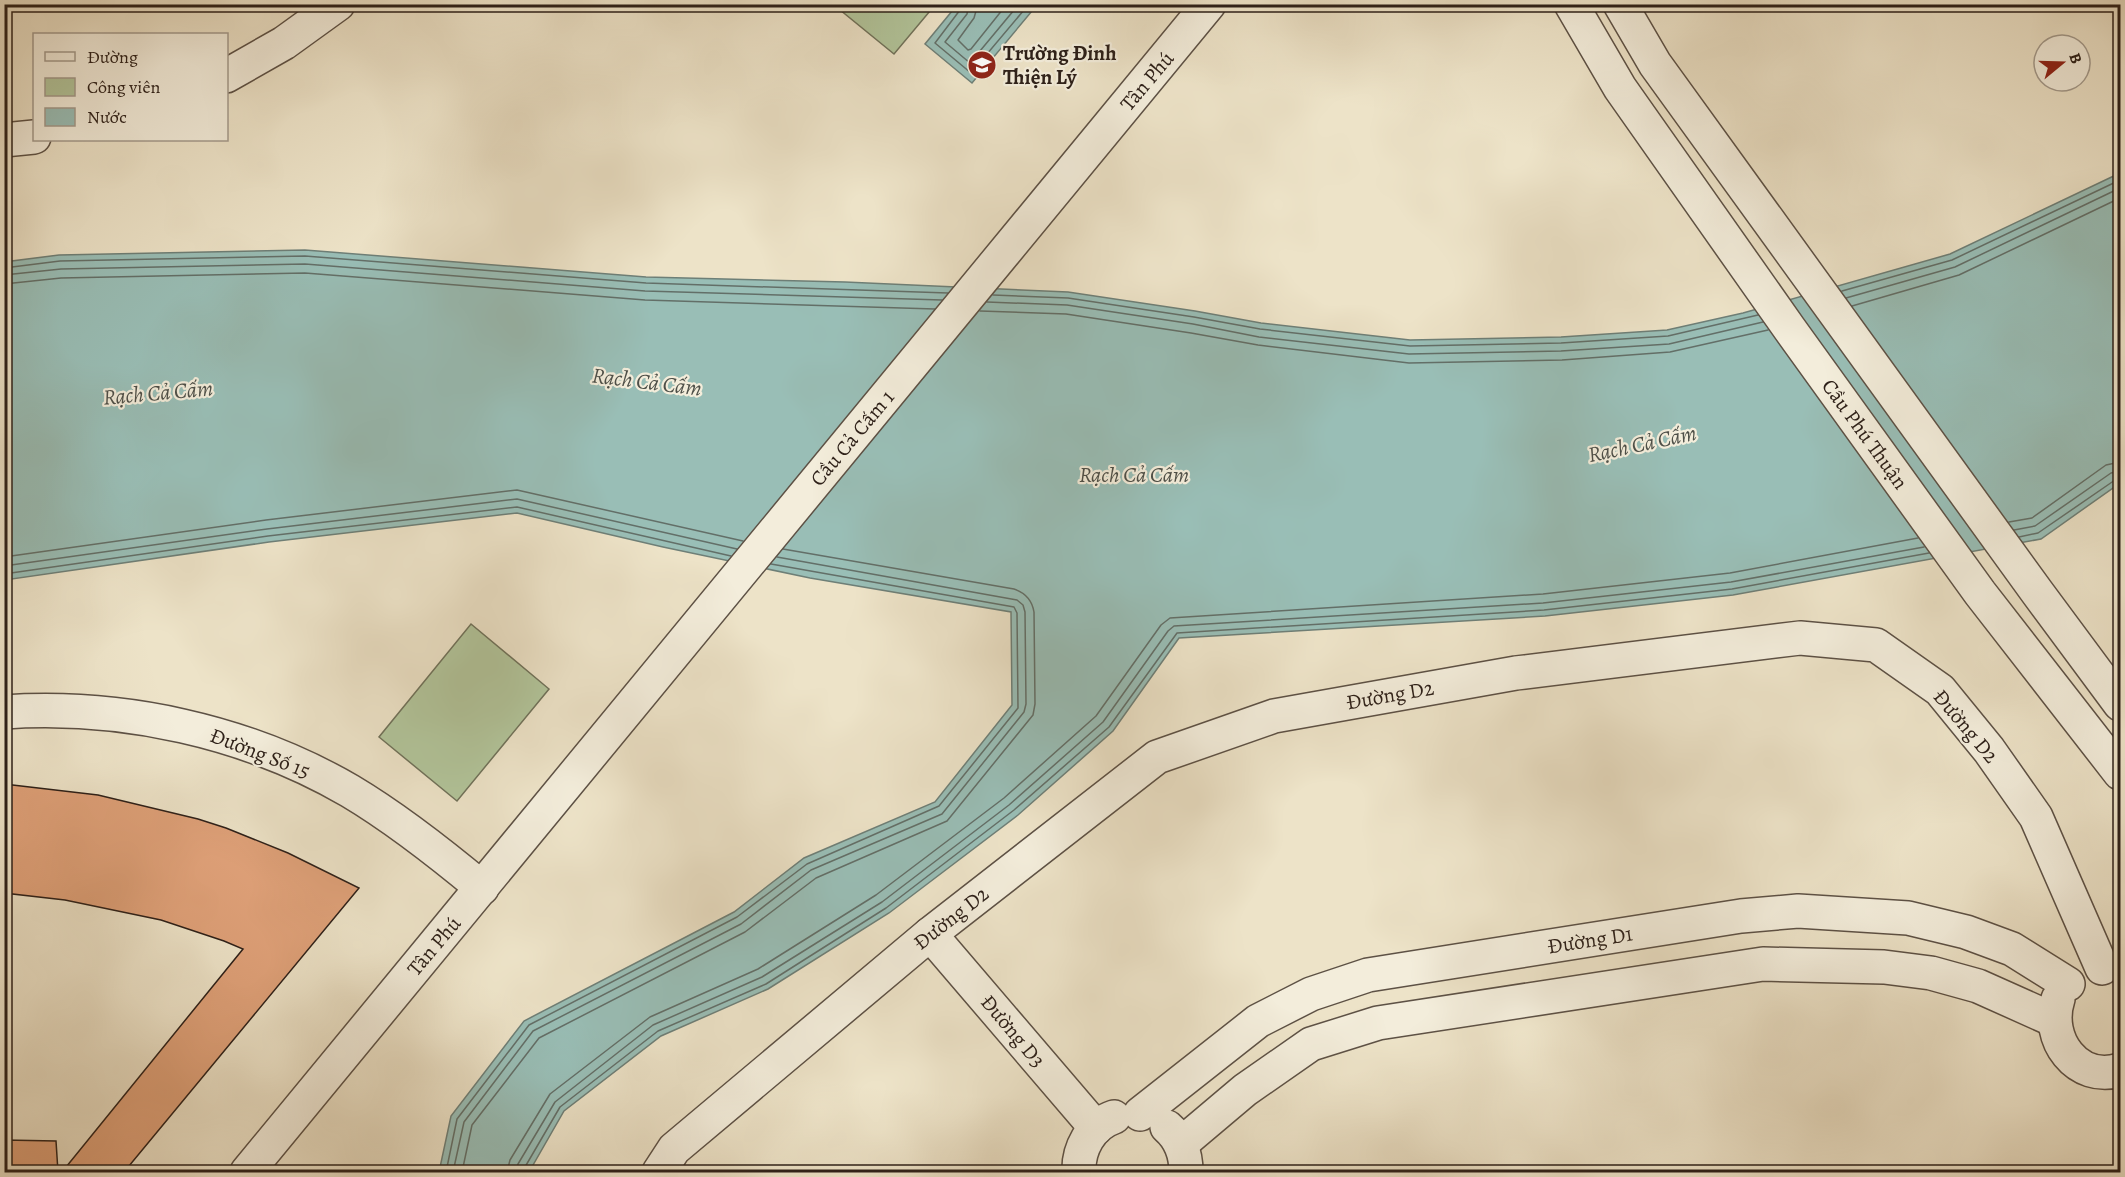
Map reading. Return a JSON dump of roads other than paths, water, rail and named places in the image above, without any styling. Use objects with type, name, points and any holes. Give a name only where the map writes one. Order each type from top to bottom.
[{"type":"street","points":[[228,75],[284,43],[338,4]]},
{"type":"street","name":"Tân Phú","points":[[1084,157],[1209,4]]},
{"type":"street","name":"Cầu Phú Thuận","points":[[1571,4],[1620,88],[1789,328],[1980,593],[2121,772]]},
{"type":"street","points":[[1620,4],[1655,64],[2023,574],[2121,704]]},
{"type":"street","points":[[4,140],[33,137]]},
{"type":"street","name":"Cầu Cả Cấm 1","points":[[620,719],[1084,157]]},
{"type":"street","name":"Đường D2","points":[[659,1173],[674,1149],[930,934],[1157,757],[1274,716],[1516,673],[1800,638],[1876,645],[1940,690],[1989,750],[2036,817],[2111,969]]},
{"type":"street","name":"Đường Số 15","points":[[4,712],[89,711],[143,718],[196,730],[250,746],[301,766],[349,790],[411,832],[482,888]]},
{"type":"street","name":"Tân Phú","points":[[247,1173],[620,719]]},
{"type":"street","name":"Đường D1","points":[[1140,1114],[1258,1021],[1311,994],[1368,975],[1741,916],[1798,911],[1908,918],[1966,932],[2012,949],[2068,984]]},
{"type":"street","name":"Đường D3","points":[[930,934],[1096,1128]]},
{"type":"street","points":[[1074,1168],[1085,1142],[1096,1128],[1109,1119],[1124,1114],[1140,1114],[1164,1124],[1174,1133],[1183,1158],[1245,1090],[1311,1044],[1367,1026],[1763,964],[1884,967],[1931,973],[1978,986],[2054,1020]]},
{"type":"street","points":[[2111,969],[2085,972],[2068,984],[2058,1000],[2054,1020],[2058,1042],[2072,1060],[2092,1070],[2119,1075]]},
{"type":"water","points":[[957,5],[1037,5],[972,83],[925,44]]},
{"type":"water","name":"Rạch Cả Cấm","points":[[2120,173],[2120,483],[2041,539],[1733,595],[1545,616],[1179,638],[1113,731],[1018,815],[889,913],[768,989],[661,1036],[564,1111],[529,1172],[439,1172],[451,1116],[524,1021],[734,912],[804,858],[935,802],[1012,705],[1011,612],[810,578],[517,513],[269,542],[5,580],[4,262],[59,255],[305,250],[646,277],[845,282],[1068,292],[1261,323],[1410,340],[1561,337],[1667,330],[1743,313],[1950,254]]},
{"type":"place","name":"Trường Đinh Thiện Lý","points":[[982,65]]}]
